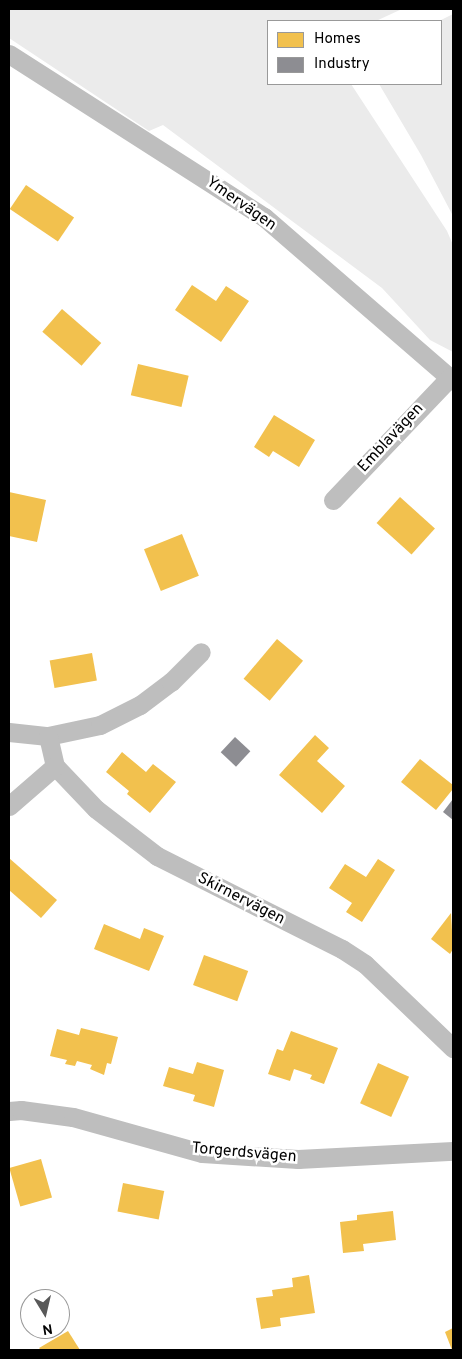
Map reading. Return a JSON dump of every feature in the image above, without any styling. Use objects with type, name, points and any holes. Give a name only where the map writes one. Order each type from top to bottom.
[{"type":"street","name":"Ymervägen","points":[[9,54],[264,217],[451,379]]},
{"type":"street","name":"Emblavägen","points":[[333,500],[451,379]]},
{"type":"street","points":[[9,732],[48,736],[100,725],[140,706],[171,682],[201,652]]},
{"type":"street","points":[[9,806],[55,766],[48,736]]},
{"type":"street","name":"Skirnervägen","points":[[55,766],[96,809],[157,856],[342,949],[365,964],[453,1048]]},
{"type":"street","name":"Torgerdsvägen","points":[[9,1111],[21,1110],[73,1118],[202,1153],[298,1159],[453,1151]]},
{"type":"shaded area","points":[[9,9],[402,9],[378,20],[267,20],[267,85],[352,85],[447,231],[453,245],[453,352],[430,340],[382,288],[163,125],[149,131],[9,38]]},
{"type":"shaded area","points":[[453,14],[453,216],[421,155],[380,85],[442,85],[441,20]]},
{"type":"building: Homes","points":[[26,185],[74,217],[58,241],[10,209]]},
{"type":"building: Homes","points":[[192,285],[216,301],[226,286],[249,301],[221,342],[175,310]]},
{"type":"building: Homes","points":[[62,309],[101,343],[82,366],[42,332]]},
{"type":"building: Homes","points":[[138,364],[189,376],[181,407],[131,395]]},
{"type":"building: Homes","points":[[274,415],[315,440],[299,467],[273,451],[269,457],[254,447]]},
{"type":"building: Homes","points":[[9,492],[46,500],[37,542],[9,536]]},
{"type":"building: Homes","points":[[400,497],[435,528],[412,554],[377,523]]},
{"type":"building: Homes","points":[[182,534],[199,576],[161,591],[144,549]]},
{"type":"building: Homes","points":[[277,639],[303,661],[270,701],[244,679]]},
{"type":"building: Homes","points":[[92,653],[97,681],[55,688],[50,660]]},
{"type":"building: Homes","points":[[315,735],[329,748],[317,761],[345,786],[322,813],[279,775]]},
{"type":"building: Homes","points":[[122,752],[146,772],[153,764],[176,782],[150,813],[127,794],[129,791],[106,772]]},
{"type":"building: Homes","points":[[420,759],[453,785],[453,789],[436,810],[401,782]]},
{"type":"building: Homes","points":[[9,858],[57,900],[41,918],[9,890]]},
{"type":"building: Homes","points":[[378,859],[395,870],[362,922],[346,912],[352,903],[329,888],[345,864],[366,877]]},
{"type":"building: Homes","points":[[451,913],[453,949],[450,954],[431,939]]},
{"type":"building: Homes","points":[[104,924],[140,939],[144,928],[164,936],[149,971],[94,949]]},
{"type":"building: Homes","points":[[204,955],[248,971],[237,1001],[193,985]]},
{"type":"building: Homes","points":[[81,1028],[118,1037],[111,1064],[107,1063],[104,1075],[90,1069],[92,1065],[77,1061],[75,1066],[65,1064],[67,1060],[50,1056],[57,1029],[79,1035]]},
{"type":"building: Homes","points":[[291,1031],[338,1048],[324,1084],[310,1079],[312,1075],[294,1069],[290,1081],[268,1074],[277,1049],[283,1051]]},
{"type":"building: Homes","points":[[197,1062],[224,1070],[214,1107],[193,1101],[195,1095],[163,1086],[169,1067],[193,1074]]},
{"type":"building: Homes","points":[[378,1063],[409,1077],[391,1117],[360,1103]]},
{"type":"building: Homes","points":[[41,1159],[52,1197],[20,1207],[9,1168]]},
{"type":"building: Homes","points":[[123,1183],[164,1191],[159,1219],[117,1211]]},
{"type":"building: Homes","points":[[393,1211],[396,1240],[363,1244],[364,1251],[343,1253],[340,1222],[357,1220],[357,1215]]},
{"type":"building: Homes","points":[[309,1275],[315,1313],[280,1318],[281,1326],[261,1329],[256,1298],[273,1296],[272,1290],[293,1287],[292,1278]]},
{"type":"building: Homes","points":[[453,1328],[453,1350],[452,1350],[445,1332]]},
{"type":"building: Homes","points":[[70,1334],[80,1350],[41,1350],[39,1348],[54,1339],[70,1339]]},
{"type":"building: Industry","points":[[235,737],[250,751],[236,767],[221,752]]},
{"type":"building: Industry","points":[[453,799],[453,820],[443,812]]}]
